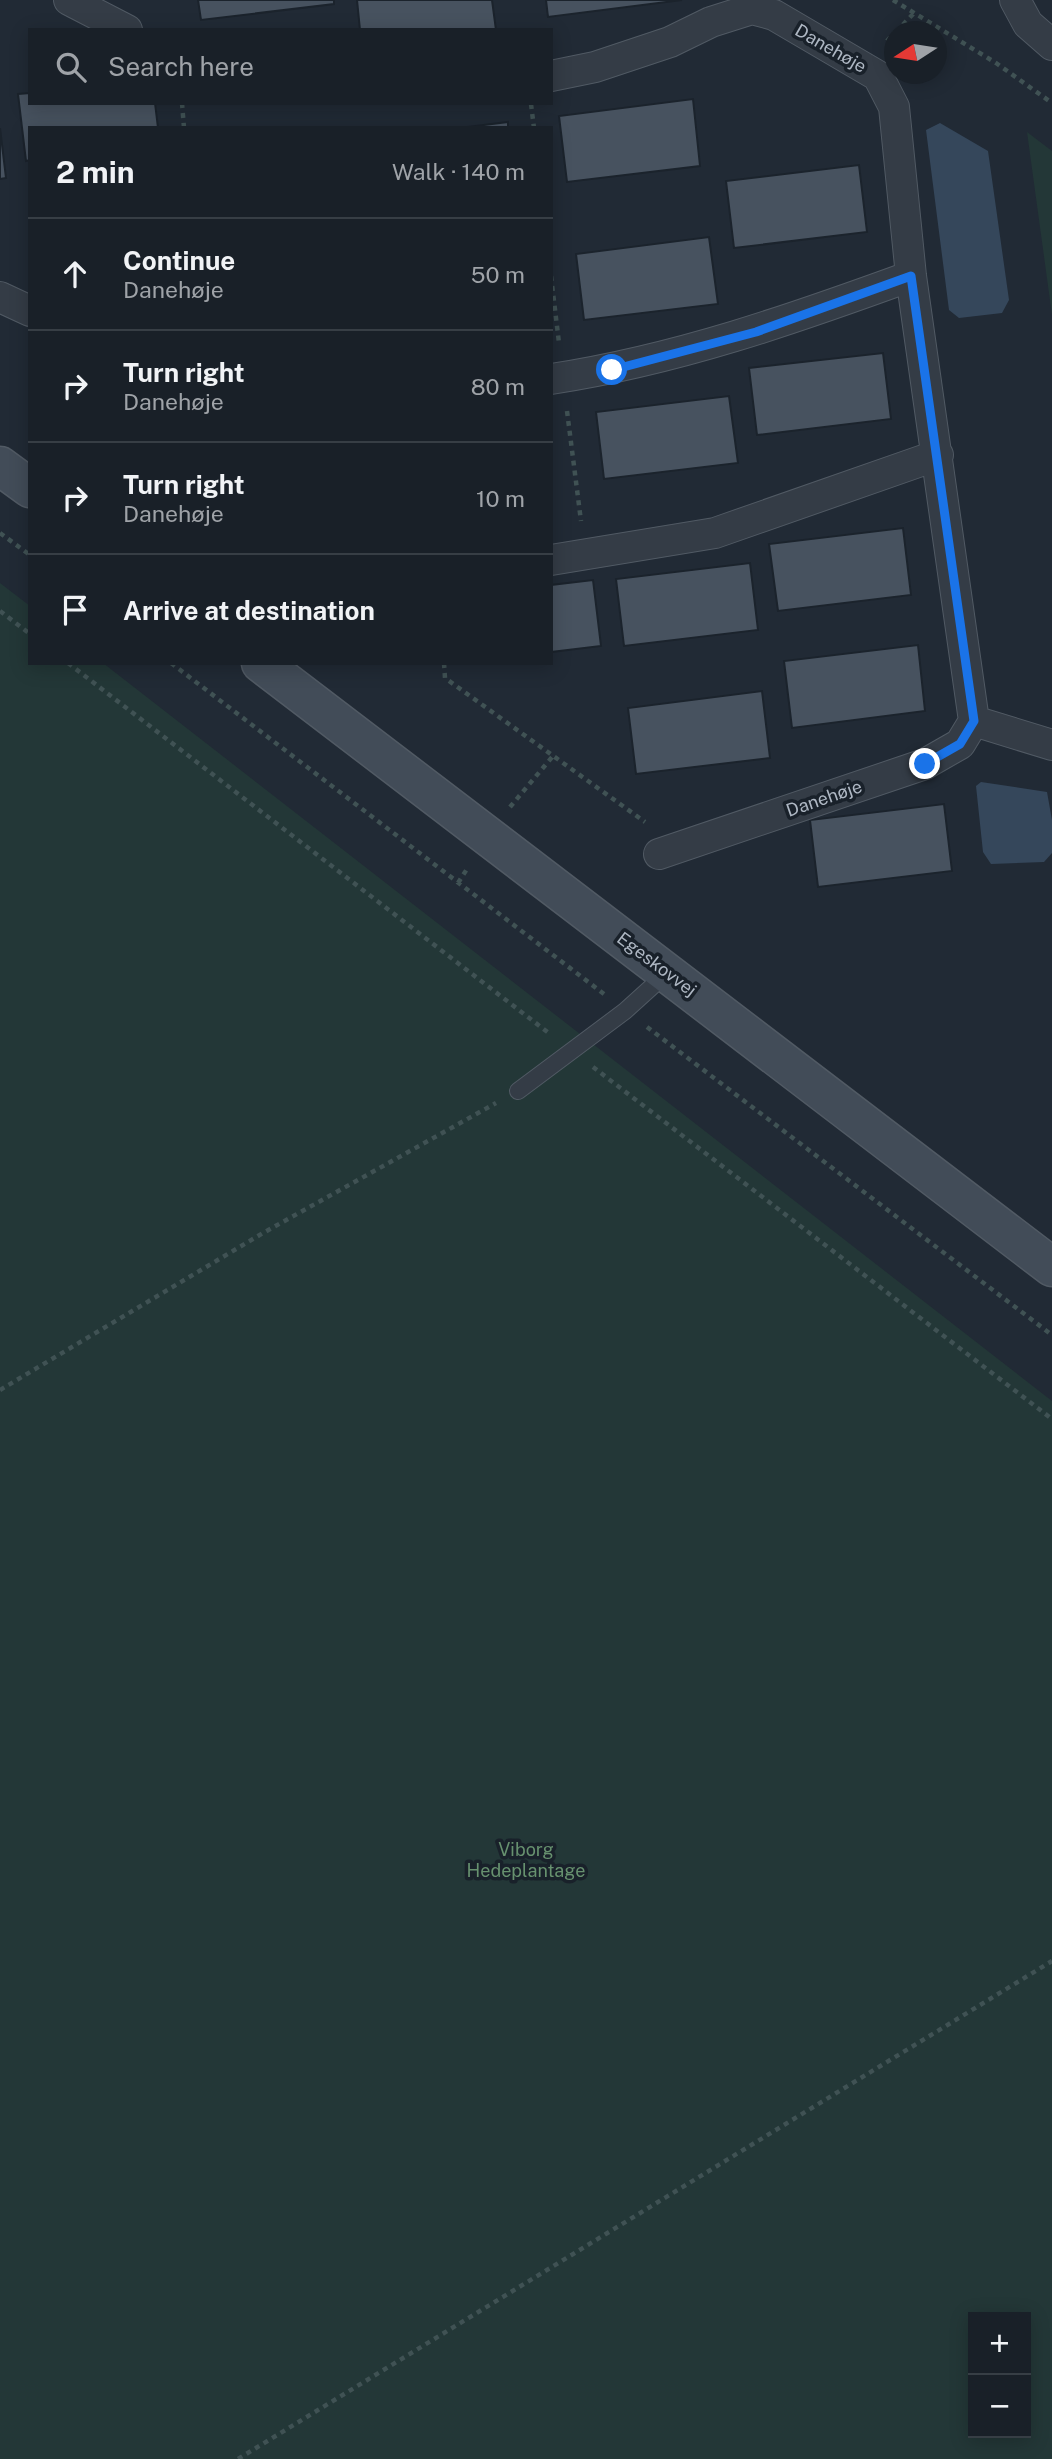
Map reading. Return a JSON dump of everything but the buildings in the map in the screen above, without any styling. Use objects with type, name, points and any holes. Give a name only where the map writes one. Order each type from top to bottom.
[{"type":"street","points":[[69,0],[123,28]]},
{"type":"street","points":[[1015,0],[1028,23],[1052,45]]},
{"type":"street","name":"Danehøje","points":[[553,76],[595,67],[670,42],[711,22],[752,9],[774,15],[878,76],[894,107],[911,276],[974,721],[960,744],[925,764],[670,851]]},
{"type":"street","points":[[557,378],[612,370],[756,332],[911,276]]},
{"type":"street","points":[[0,297],[28,310]]},
{"type":"street","points":[[553,560],[715,533],[938,455]]},
{"type":"street","points":[[0,466],[28,487]]},
{"type":"street","name":"Egeskovvej","points":[[264,665],[1052,1267]]},
{"type":"street","points":[[974,721],[1052,745]]},
{"type":"lane","points":[[518,1091],[625,1010],[669,972]]},
{"type":"path","points":[[893,0],[996,63],[1052,103]]},
{"type":"path","points":[[906,21],[914,13]]},
{"type":"path","points":[[182,105],[184,126]]},
{"type":"path","points":[[531,105],[534,126]]},
{"type":"path","points":[[553,310],[557,378],[585,556]]},
{"type":"path","points":[[0,533],[28,554]]},
{"type":"path","points":[[0,611],[28,632]]},
{"type":"path","points":[[444,665],[445,678],[553,756],[670,851]]},
{"type":"path","points":[[487,835],[553,756]]},
{"type":"path","points":[[0,1390],[263,1233],[518,1091]]},
{"type":"path","points":[[238,2459],[1052,1961]]},
{"type":"green space","points":[[1027,132],[1052,151],[1052,315]]},
{"type":"green space","name":"Viborg Hedeplantage","points":[[0,583],[28,604],[28,665],[106,665],[1052,1401],[1052,2459],[0,2459]]},
{"type":"water","points":[[940,123],[988,151],[1009,300],[1002,313],[959,318],[949,310],[926,130]]},
{"type":"water","points":[[981,782],[1047,792],[1052,820],[1052,853],[1044,862],[991,864],[983,852],[976,786]]},
{"type":"route","points":[[612,370],[756,332],[911,276],[974,721],[960,744],[925,764]]}]
